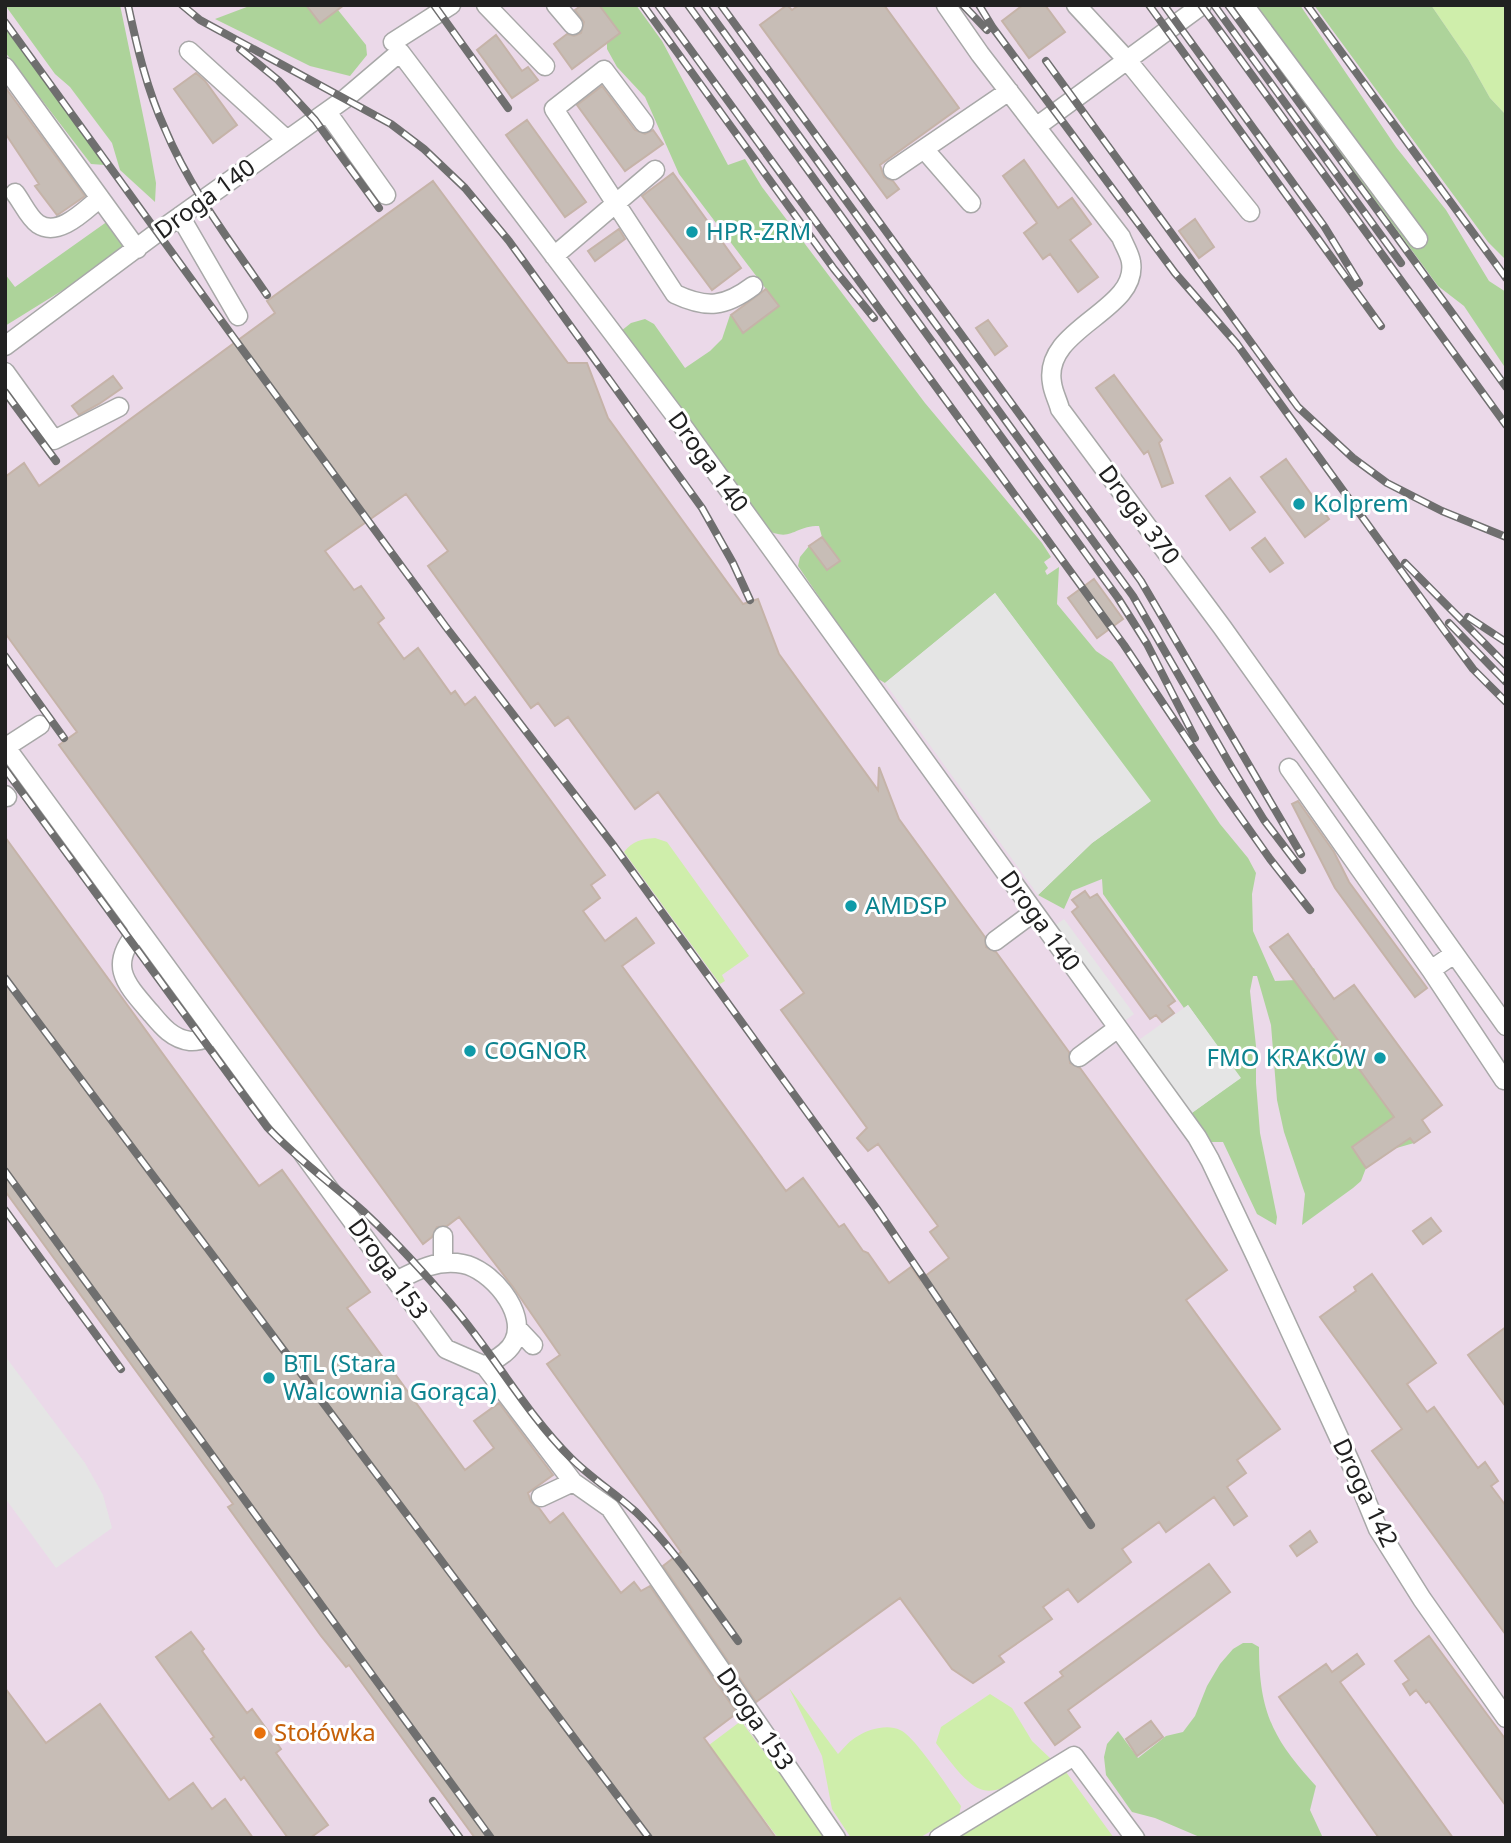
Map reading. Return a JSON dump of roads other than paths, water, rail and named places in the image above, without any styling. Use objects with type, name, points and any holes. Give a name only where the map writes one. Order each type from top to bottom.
[{"type":"lane","points":[[393,42],[451,5]]},
{"type":"lane","points":[[486,5],[545,66]]},
{"type":"lane","points":[[556,5],[573,25]]},
{"type":"lane","name":"Droga 370","points":[[946,5],[1121,237],[1131,263],[1129,281],[1115,300],[1074,333],[1056,355],[1051,381],[1060,409],[1222,627],[1506,1026]]},
{"type":"lane","points":[[1076,5],[1127,60],[1250,212]]},
{"type":"lane","points":[[1036,127],[1202,5]]},
{"type":"lane","points":[[1244,5],[1418,239]]},
{"type":"lane","points":[[189,51],[287,140]]},
{"type":"lane","name":"Droga 140","points":[[5,346],[180,216],[327,112],[401,52],[674,414],[1197,1137],[1271,1290]]},
{"type":"lane","points":[[5,67],[137,248]]},
{"type":"lane","points":[[644,122],[604,71],[554,109],[675,294],[695,303],[715,304],[735,299],[753,286]]},
{"type":"lane","points":[[892,170],[1009,91]]},
{"type":"lane","points":[[327,112],[386,195]]},
{"type":"lane","points":[[924,149],[971,203]]},
{"type":"lane","points":[[554,256],[655,170]]},
{"type":"lane","points":[[15,193],[36,223],[50,228],[66,224],[100,198]]},
{"type":"lane","points":[[180,216],[238,316]]},
{"type":"lane","points":[[5,372],[54,440],[119,407]]},
{"type":"lane","points":[[6,747],[40,725]]},
{"type":"lane","name":"Droga 153","points":[[6,747],[446,1349],[485,1366],[573,1482],[610,1508],[836,1838]]},
{"type":"lane","points":[[1289,768],[1431,970],[1504,1080]]},
{"type":"lane","points":[[995,940],[1034,912]]},
{"type":"lane","points":[[139,930],[123,954],[122,970],[127,986],[175,1037],[201,1041],[216,1035]]},
{"type":"lane","points":[[1431,970],[1454,954]]},
{"type":"lane","points":[[1079,1057],[1118,1028]]},
{"type":"lane","points":[[443,1236],[443,1263]]},
{"type":"lane","points":[[396,1281],[423,1267],[443,1263],[463,1264],[483,1272],[510,1302],[517,1328],[515,1340],[508,1350],[485,1366]]},
{"type":"lane","name":"Droga 142","points":[[1271,1290],[1378,1529],[1422,1599],[1506,1718]]},
{"type":"lane","points":[[517,1328],[533,1345]]},
{"type":"lane","points":[[541,1497],[573,1482]]},
{"type":"lane","points":[[939,1838],[1074,1756],[1135,1838]]},
{"type":"railway","points":[[128,5],[148,84],[175,151],[211,214],[267,295]]},
{"type":"railway","points":[[182,5],[200,20],[391,124],[424,149],[465,188],[509,241],[702,508],[750,600]]},
{"type":"railway","points":[[434,5],[508,108]]},
{"type":"railway","points":[[643,5],[834,269],[874,318]]},
{"type":"railway","points":[[658,5],[1124,645],[1217,784],[1310,910]]},
{"type":"railway","points":[[688,5],[1118,598],[1147,644],[1195,738]]},
{"type":"railway","points":[[704,5],[1133,596],[1264,820],[1302,870]]},
{"type":"railway","points":[[721,5],[1141,581],[1301,854]]},
{"type":"railway","points":[[963,5],[987,30]]},
{"type":"railway","points":[[979,5],[993,28],[1175,273],[1237,344],[1473,669],[1506,702]]},
{"type":"railway","points":[[1149,5],[1381,326]]},
{"type":"railway","points":[[1164,5],[1324,226],[1359,283]]},
{"type":"railway","points":[[1201,5],[1506,425]]},
{"type":"railway","points":[[1214,5],[1401,263]]},
{"type":"railway","points":[[1228,5],[1506,387]]},
{"type":"railway","points":[[1307,5],[1506,278]]},
{"type":"railway","points":[[5,22],[446,627],[614,846],[877,1209],[1091,1525]]},
{"type":"railway","points":[[240,49],[278,80],[315,120],[379,208]]},
{"type":"railway","points":[[1046,61],[1298,407],[1353,458],[1387,483],[1442,511],[1506,537]]},
{"type":"railway","points":[[5,392],[56,461]]},
{"type":"railway","points":[[1405,563],[1506,665]]},
{"type":"railway","points":[[1468,617],[1506,642]]},
{"type":"railway","points":[[1449,623],[1506,682]]},
{"type":"railway","points":[[5,656],[64,738]]},
{"type":"railway","points":[[5,769],[267,1127],[363,1211],[414,1263],[460,1315],[553,1439],[579,1465],[636,1512],[664,1542],[738,1641]]},
{"type":"railway","points":[[5,978],[649,1838]]},
{"type":"railway","points":[[5,1171],[491,1838]]},
{"type":"railway","points":[[5,1210],[121,1369]]},
{"type":"railway","points":[[433,1801],[460,1838]]},
{"type":"place","name":"HPR-ZRM","points":[[692,232]]},
{"type":"place","name":"Kolprem","points":[[1299,504]]},
{"type":"place","name":"AMDSP","points":[[851,906]]},
{"type":"place","name":"COGNOR","points":[[470,1051]]},
{"type":"place","name":"FMO KRAKÓW","points":[[1380,1058]]},
{"type":"place","name":"BTL (Stara Walcownia Gorąca)","points":[[269,1378]]},
{"type":"place","name":"Stołówka","points":[[260,1733]]}]
